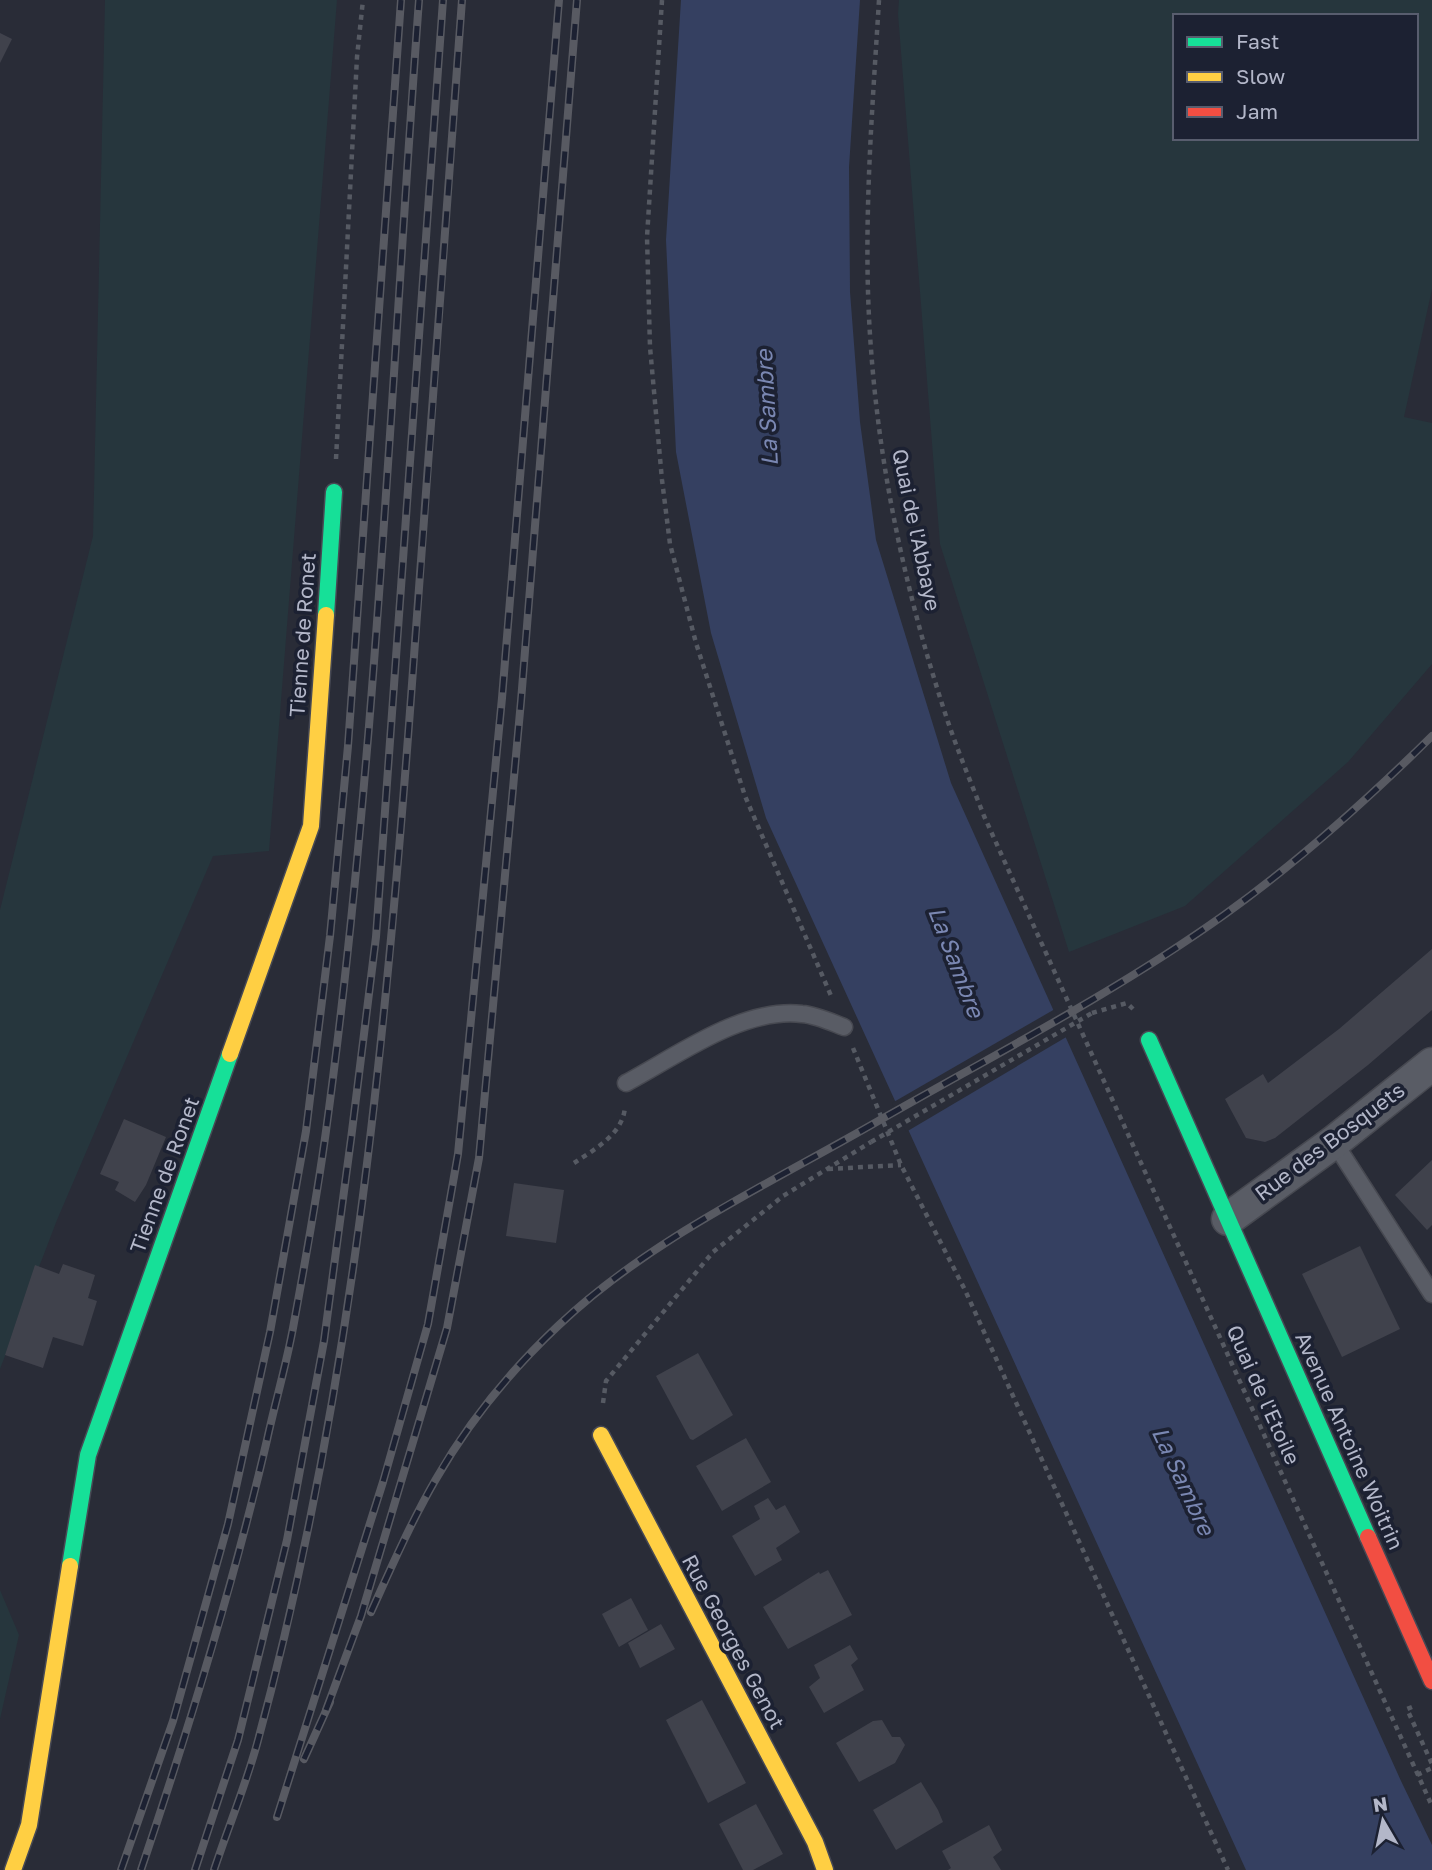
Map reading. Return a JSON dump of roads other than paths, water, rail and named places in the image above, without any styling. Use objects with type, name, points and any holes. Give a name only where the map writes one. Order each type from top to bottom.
[{"type":"street","name":"Tienne de Ronet","points":[[13,1870],[29,1825],[88,1455],[311,826],[334,492]]},
{"type":"street","name":"Avenue Antoine Woitrin","points":[[1149,1040],[1432,1681]]},
{"type":"street","name":"Rue des Bosquets","points":[[1228,1219],[1334,1142],[1432,1064]]},
{"type":"street","name":"Rue Georges Genot","points":[[601,1435],[815,1842],[825,1870]]},
{"type":"lane","points":[[626,1083],[735,1024],[778,1014],[803,1013],[844,1027]]},
{"type":"lane","points":[[1334,1142],[1432,1294]]},
{"type":"water","name":"La Sambre","points":[[681,0],[860,0],[849,167],[850,292],[860,422],[876,540],[951,783],[1432,1845],[1432,1870],[1246,1870],[766,818],[711,633],[676,452],[666,240]]},
{"type":"railway","points":[[121,1870],[173,1721],[228,1524],[270,1332],[306,1131],[330,936],[348,746],[401,0]]},
{"type":"railway","points":[[141,1870],[209,1657],[240,1549],[290,1342],[311,1230],[343,990],[358,849],[381,566],[419,0]]},
{"type":"railway","points":[[195,1870],[238,1740],[287,1540],[324,1341],[351,1139],[376,937],[443,0]]},
{"type":"railway","points":[[214,1870],[257,1744],[289,1617],[339,1361],[358,1231],[400,841],[462,0]]},
{"type":"railway","points":[[277,1817],[383,1482],[428,1324],[458,1154],[502,698],[559,0]]},
{"type":"railway","points":[[326,1710],[361,1616],[447,1328],[479,1158],[521,701],[577,0]]},
{"type":"railway","points":[[371,1612],[418,1512],[462,1438],[524,1360],[594,1295],[631,1266],[709,1216],[1051,1024],[1182,944],[1252,895],[1305,852],[1432,736]]},
{"type":"railway","points":[[304,1759],[330,1702]]}]
